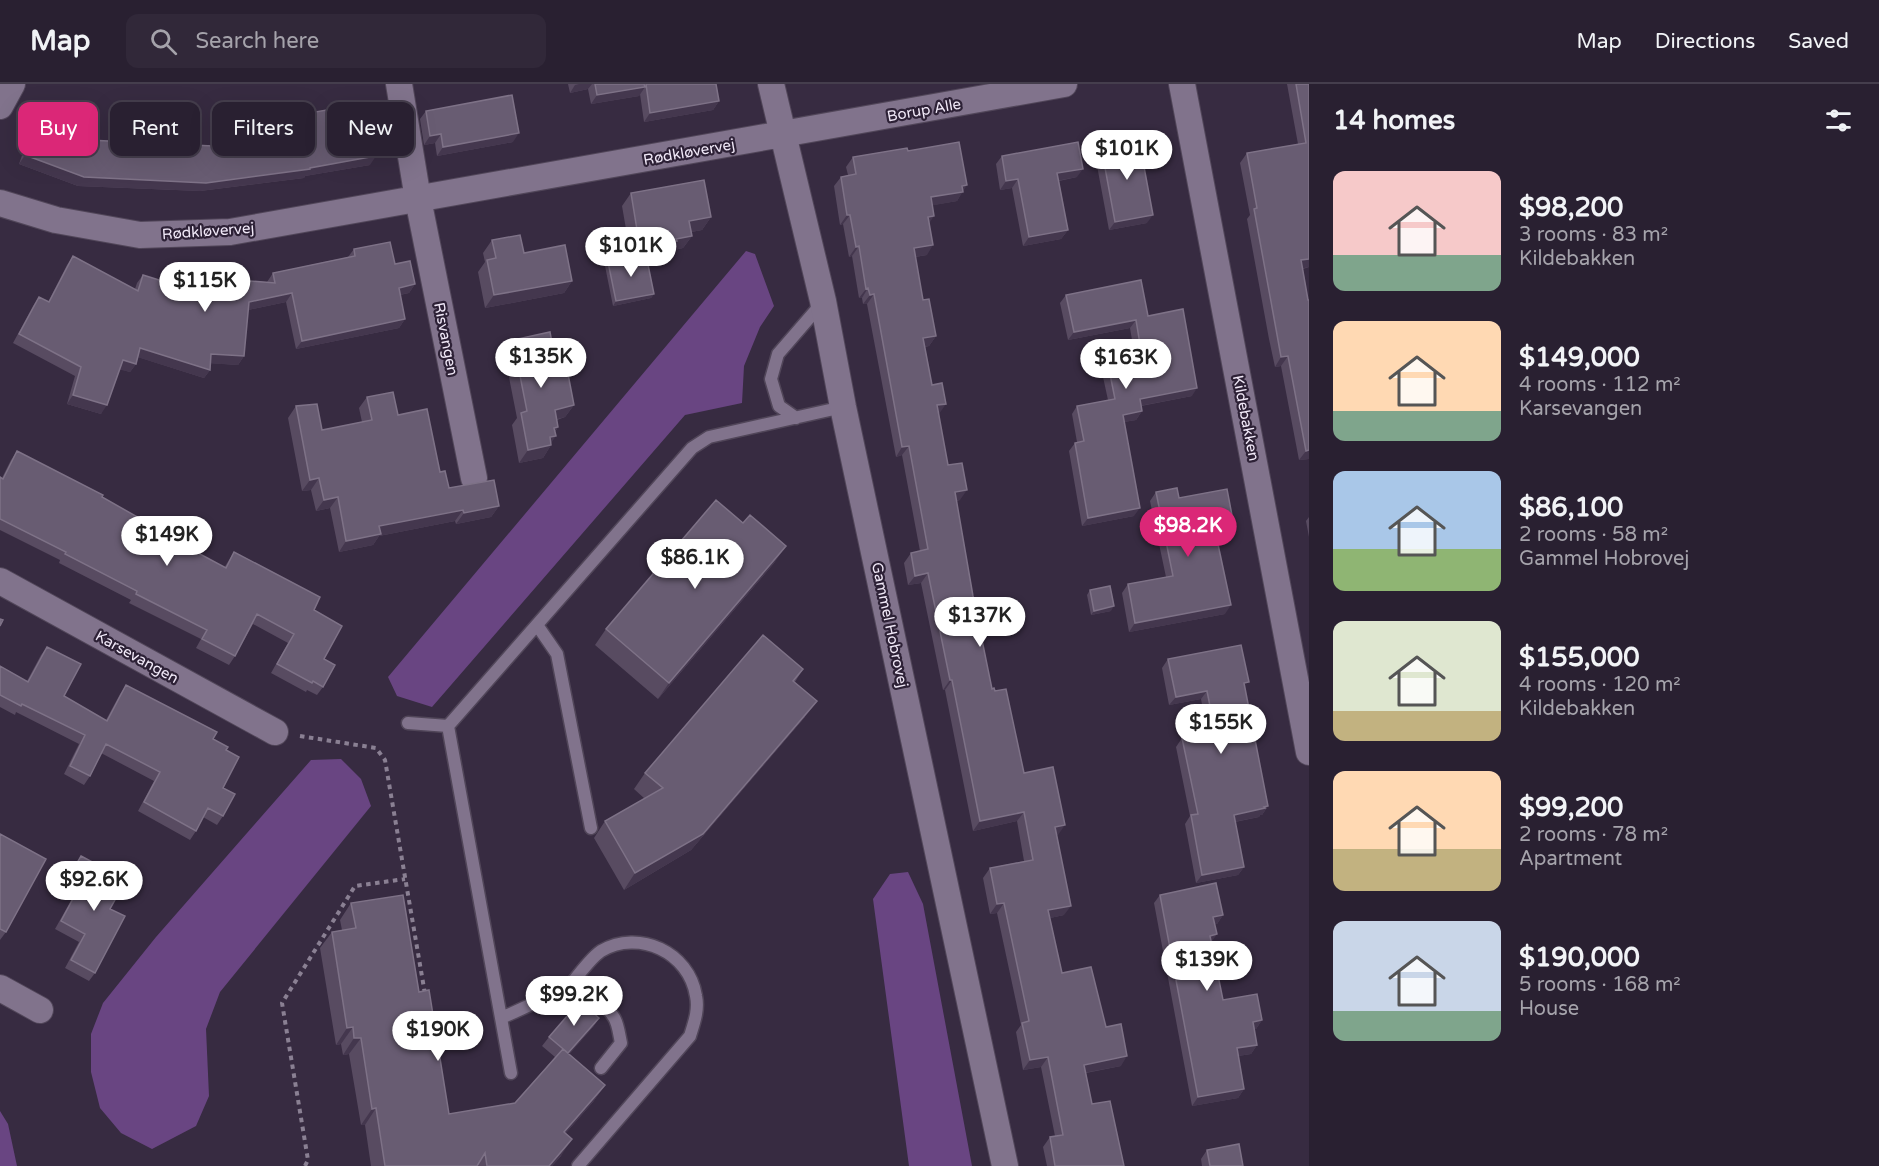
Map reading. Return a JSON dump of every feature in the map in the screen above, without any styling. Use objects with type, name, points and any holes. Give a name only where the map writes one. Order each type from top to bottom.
[{"type":"street","points":[[0,106],[12,84]]},
{"type":"street","points":[[399,84],[418,199]]},
{"type":"street","name":"Gammel Hobrovej","points":[[771,84],[824,301],[843,407],[1005,1166]]},
{"type":"street","name":"Borup Alle","points":[[783,134],[1064,84]]},
{"type":"street","name":"Kildebakken","points":[[1182,84],[1309,752]]},
{"type":"street","name":"Rødkløvervej","points":[[0,203],[56,220],[140,235],[230,232],[783,134]]},
{"type":"street","name":"Risvangen","points":[[418,199],[474,478]]},
{"type":"street","name":"Karsevangen","points":[[0,581],[275,732]]},
{"type":"street","points":[[0,988],[40,1010]]},
{"type":"lane","points":[[796,418],[779,406],[771,379],[778,354],[824,301]]},
{"type":"lane","points":[[448,726],[692,448],[709,437],[843,407]]},
{"type":"lane","points":[[537,625],[557,654],[591,828]]},
{"type":"lane","points":[[408,723],[448,726]]},
{"type":"lane","points":[[448,726],[511,1073]]},
{"type":"lane","points":[[565,992],[599,952],[618,944],[643,942],[669,952],[688,972],[696,995],[697,1013],[690,1036],[578,1166]]},
{"type":"lane","points":[[501,1018],[565,992],[583,992],[598,999],[615,1017],[621,1042],[601,1068]]},
{"type":"path","points":[[275,732],[376,748],[385,760],[425,994]]},
{"type":"path","points":[[305,1166],[308,1160],[282,1003],[355,886],[405,879]]},
{"type":"shaded area","points":[[746,251],[755,254],[774,306],[760,327],[744,366],[742,403],[685,415],[432,707],[397,696],[388,677]]},
{"type":"shaded area","points":[[341,759],[361,779],[371,806],[220,992],[206,1029],[209,1096],[196,1126],[152,1149],[121,1133],[100,1108],[91,1072],[91,1034],[103,1003],[156,937],[311,760]]},
{"type":"shaded area","points":[[908,872],[923,904],[972,1166],[909,1166],[873,899],[890,874]]},
{"type":"shaded area","points":[[0,1111],[8,1124],[17,1166],[0,1166]]},
{"type":"building","points":[[595,84],[644,84],[645,87],[597,95]]},
{"type":"building","points":[[646,84],[716,84],[719,101],[650,113]]},
{"type":"building","points":[[1296,84],[1309,84],[1309,259],[1301,260],[1309,300],[1309,450],[1306,451],[1288,356],[1281,357],[1254,209],[1257,208],[1247,153],[1306,143]]},
{"type":"building","points":[[512,95],[519,133],[443,147],[441,134],[430,136],[426,111]]},
{"type":"building","points":[[327,110],[327,156],[376,156],[310,169],[206,183],[84,177],[28,156],[98,156],[98,140],[110,141],[110,156],[200,156],[200,145],[212,146],[212,156],[315,156],[315,112]]},
{"type":"building","points":[[1139,140],[1153,215],[1115,222],[1101,146]]},
{"type":"building","points":[[959,142],[967,185],[962,186],[963,192],[931,197],[934,216],[928,217],[933,245],[914,248],[923,300],[929,299],[936,336],[923,338],[932,385],[942,383],[946,404],[937,405],[948,465],[962,463],[967,490],[955,492],[992,689],[994,688],[995,691],[1006,689],[1024,773],[1053,767],[1065,825],[1055,827],[1071,906],[1048,910],[1062,973],[1091,967],[1106,1027],[1121,1024],[1127,1056],[1084,1065],[1092,1104],[1110,1101],[1124,1166],[1055,1166],[1050,1137],[1063,1135],[1048,1057],[1030,1060],[1022,1023],[1029,1021],[1004,903],[997,904],[990,868],[1033,860],[1024,812],[980,821],[928,573],[915,576],[911,553],[928,549],[909,446],[902,447],[874,294],[870,295],[868,288],[866,289],[859,246],[856,247],[850,215],[847,215],[841,177],[856,174],[853,157]]},
{"type":"building","points":[[1078,142],[1083,169],[1057,173],[1068,230],[1029,237],[1018,179],[1006,181],[1002,156]]},
{"type":"building","points":[[704,180],[711,217],[689,221],[692,236],[640,248],[631,193]]},
{"type":"building","points":[[520,235],[524,253],[565,245],[572,281],[494,295],[487,260],[496,258],[492,240]]},
{"type":"building","points":[[390,242],[395,264],[410,261],[415,284],[399,288],[405,319],[302,341],[292,293],[249,302],[244,356],[211,354],[210,370],[140,348],[136,364],[123,360],[107,405],[73,395],[81,367],[19,334],[39,297],[49,302],[73,256],[138,291],[143,275],[210,296],[211,278],[275,283],[273,273],[355,256],[354,249]]},
{"type":"building","points":[[646,255],[654,294],[616,301],[608,262]]},
{"type":"building","points":[[1141,280],[1148,316],[1183,309],[1197,388],[1140,399],[1142,411],[1123,415],[1140,508],[1088,518],[1075,443],[1084,441],[1077,406],[1115,399],[1109,369],[1143,363],[1136,320],[1074,332],[1066,295]]},
{"type":"building","points":[[550,332],[558,376],[568,374],[574,405],[555,410],[558,427],[554,428],[556,436],[550,437],[551,445],[528,450],[521,413],[527,411],[513,340]]},
{"type":"building","points":[[393,392],[398,415],[427,409],[440,472],[445,471],[449,488],[494,480],[499,506],[464,513],[463,510],[379,526],[381,534],[346,541],[338,497],[324,500],[319,478],[310,480],[296,406],[317,404],[322,430],[372,420],[367,397]]},
{"type":"building","points":[[17,451],[103,495],[102,497],[171,536],[170,538],[226,568],[234,552],[320,597],[314,610],[342,626],[324,659],[335,665],[323,687],[277,664],[294,634],[257,614],[235,656],[202,639],[207,630],[136,594],[137,591],[65,554],[66,552],[0,519],[0,477],[3,479]]},
{"type":"building","points":[[1177,488],[1179,498],[1227,489],[1235,531],[1216,535],[1231,605],[1135,623],[1128,584],[1173,576],[1156,492]]},
{"type":"building","points":[[716,500],[743,523],[750,515],[786,546],[669,683],[606,629]]},
{"type":"building","points":[[1110,586],[1114,606],[1094,611],[1090,590]]},
{"type":"building","points":[[763,635],[803,669],[793,681],[817,701],[703,834],[635,873],[605,821],[663,788],[645,773]]},
{"type":"building","points":[[1241,645],[1249,682],[1244,683],[1268,806],[1234,815],[1244,867],[1202,875],[1191,815],[1198,814],[1182,738],[1215,731],[1207,691],[1176,697],[1168,659]]},
{"type":"building","points":[[47,647],[81,664],[64,696],[107,721],[126,685],[217,732],[213,739],[228,747],[226,750],[239,757],[223,788],[235,794],[223,816],[208,808],[196,831],[144,802],[160,772],[106,744],[90,776],[70,766],[85,735],[0,695],[0,666],[28,682]]},
{"type":"building","points":[[0,834],[46,859],[6,932],[0,929]]},
{"type":"building","points":[[81,856],[126,880],[110,909],[125,916],[95,973],[71,960],[85,934],[61,921],[83,880],[71,874]]},
{"type":"building","points":[[1216,883],[1223,915],[1213,917],[1217,934],[1210,936],[1223,1000],[1257,994],[1262,1020],[1253,1022],[1257,1045],[1237,1048],[1244,1089],[1198,1097],[1160,895]]},
{"type":"building","points":[[403,895],[419,992],[429,990],[449,1114],[515,1103],[563,1049],[605,1085],[564,1132],[572,1139],[549,1166],[487,1166],[485,1153],[477,1166],[385,1166],[376,1108],[372,1109],[361,1038],[354,1038],[353,1027],[347,1028],[332,932],[356,928],[351,903]]},
{"type":"building","points":[[580,1001],[599,1018],[568,1053],[549,1037]]},
{"type":"building","points":[[1239,1144],[1243,1166],[1210,1166],[1207,1150]]}]
